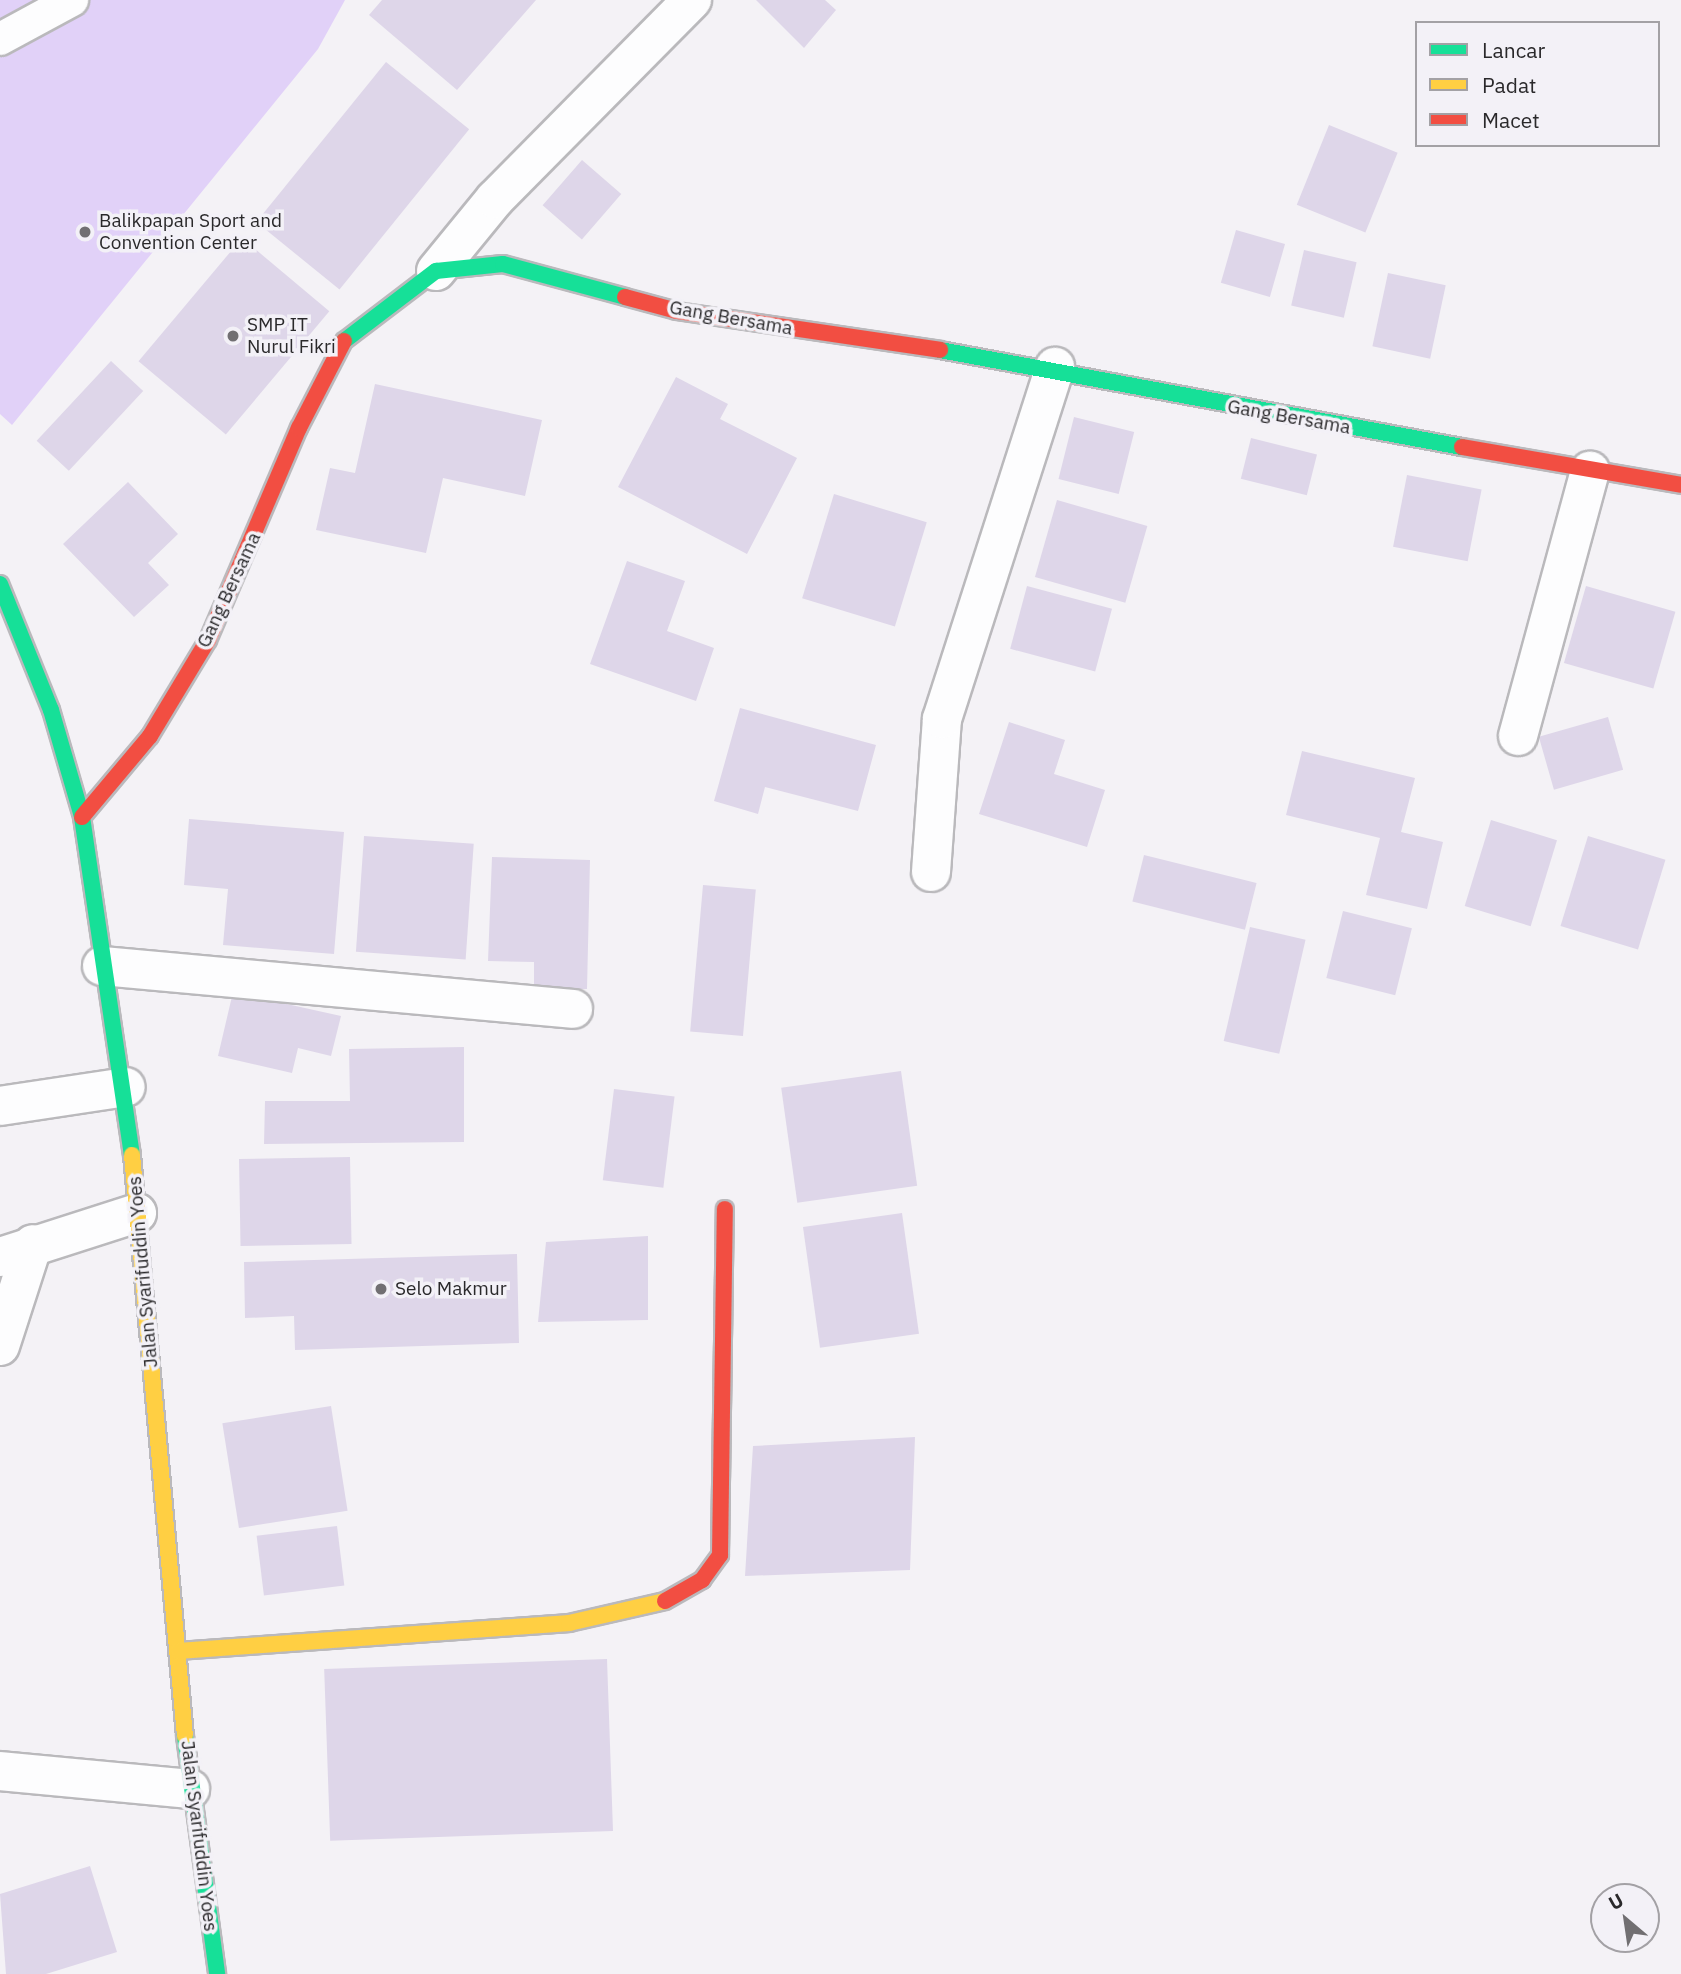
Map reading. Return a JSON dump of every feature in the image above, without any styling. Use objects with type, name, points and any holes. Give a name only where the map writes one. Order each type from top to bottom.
[{"type":"main road","name":"Gang Bersama","points":[[82,817],[150,736],[208,640],[299,428],[347,336],[436,271],[503,264],[677,311],[1055,367],[1240,409],[1681,485]]},
{"type":"main road","name":"Jalan Syarifuddin Yoes","points":[[0,584],[51,710],[82,817],[102,966],[126,1087],[190,1789],[217,1974]]},
{"type":"main road","points":[[178,1651],[569,1623],[662,1602],[702,1580],[720,1555],[725,1209]]},
{"type":"street","points":[[436,271],[495,200],[692,0]]},
{"type":"street","points":[[931,872],[942,719],[1055,367]]},
{"type":"street","points":[[1518,736],[1590,471]]},
{"type":"street","points":[[102,966],[573,1009]]},
{"type":"street","points":[[0,1106],[126,1087]]},
{"type":"street","points":[[0,1346],[17,1250],[137,1213]]},
{"type":"street","points":[[1,1764],[190,1789]]},
{"type":"lane","points":[[0,39],[72,0]]},
{"type":"shaded area","name":"Balikpapan Sport and Convention Center","points":[[0,0],[345,0],[318,49],[12,425],[0,414]]},
{"type":"building","points":[[382,0],[536,0],[457,90],[369,15]]},
{"type":"building","points":[[756,0],[825,0],[836,10],[804,48]]},
{"type":"building","points":[[386,62],[469,129],[340,289],[256,222]]},
{"type":"building","points":[[1329,125],[1398,153],[1365,232],[1297,205]]},
{"type":"building","points":[[582,160],[621,194],[582,239],[543,205]]},
{"type":"building","points":[[1236,230],[1285,244],[1270,297],[1221,283]]},
{"type":"building","name":"SMP IT Nurul Fikri","points":[[242,238],[329,311],[226,435],[139,361]]},
{"type":"building","points":[[1304,250],[1357,262],[1344,318],[1291,306]]},
{"type":"building","points":[[1388,273],[1446,285],[1430,359],[1372,346]]},
{"type":"building","points":[[111,361],[143,391],[69,471],[37,441]]},
{"type":"building","points":[[676,377],[728,404],[720,419],[797,458],[747,554],[618,487]]},
{"type":"building","points":[[375,384],[542,420],[525,496],[443,478],[426,553],[316,530],[330,468],[355,473]]},
{"type":"building","points":[[1074,417],[1134,432],[1119,494],[1059,479]]},
{"type":"building","points":[[1251,438],[1317,454],[1307,495],[1241,479]]},
{"type":"building","points":[[1407,475],[1482,490],[1468,561],[1393,547]]},
{"type":"building","points":[[128,482],[178,534],[148,563],[169,585],[134,617],[63,544]]},
{"type":"building","points":[[834,494],[927,522],[895,627],[802,598]]},
{"type":"building","points":[[1057,500],[1147,526],[1125,603],[1035,577]]},
{"type":"building","points":[[627,561],[685,581],[667,631],[714,648],[696,701],[590,664]]},
{"type":"building","points":[[1027,586],[1112,609],[1095,672],[1010,649]]},
{"type":"building","points":[[1586,586],[1675,612],[1653,689],[1564,663]]},
{"type":"building","points":[[740,708],[876,745],[858,811],[765,787],[758,814],[714,801]]},
{"type":"building","points":[[1608,717],[1623,770],[1554,790],[1539,737]]},
{"type":"building","points":[[1009,722],[1065,740],[1054,774],[1105,790],[1087,847],[979,814]]},
{"type":"building","points":[[1302,751],[1415,778],[1401,832],[1443,842],[1427,909],[1366,895],[1380,838],[1286,815]]},
{"type":"building","points":[[189,819],[344,832],[334,954],[223,945],[228,889],[184,885]]},
{"type":"building","points":[[1491,820],[1557,840],[1531,926],[1465,906]]},
{"type":"building","points":[[364,836],[474,844],[466,959],[356,952]]},
{"type":"building","points":[[1588,836],[1665,860],[1638,950],[1561,926]]},
{"type":"building","points":[[1144,855],[1257,883],[1245,930],[1132,902]]},
{"type":"building","points":[[492,857],[590,860],[587,989],[534,989],[534,962],[488,961]]},
{"type":"building","points":[[703,885],[756,890],[743,1036],[690,1031]]},
{"type":"building","points":[[1343,911],[1412,928],[1395,995],[1326,978]]},
{"type":"building","points":[[1250,927],[1306,940],[1279,1054],[1224,1041]]},
{"type":"building","points":[[233,992],[341,1016],[331,1056],[298,1048],[292,1073],[218,1056]]},
{"type":"building","points":[[464,1047],[464,1142],[264,1144],[265,1101],[350,1101],[349,1049]]},
{"type":"building","points":[[901,1071],[917,1186],[797,1203],[781,1088]]},
{"type":"building","points":[[614,1089],[675,1096],[663,1188],[603,1180]]},
{"type":"building","points":[[350,1157],[352,1244],[241,1246],[239,1159]]},
{"type":"building","points":[[902,1213],[919,1334],[820,1348],[803,1227]]},
{"type":"building","points":[[648,1236],[648,1320],[538,1322],[546,1242]]},
{"type":"building","name":"Selo Makmur","points":[[517,1254],[519,1343],[295,1350],[294,1316],[245,1318],[244,1262]]},
{"type":"building","points":[[331,1406],[348,1511],[239,1528],[222,1423]]},
{"type":"building","points":[[915,1437],[910,1570],[745,1576],[753,1446]]},
{"type":"building","points":[[337,1526],[344,1586],[264,1595],[257,1536]]},
{"type":"building","points":[[607,1659],[613,1831],[330,1841],[324,1669]]},
{"type":"building","points":[[90,1866],[117,1952],[46,1974],[6,1974],[0,1894]]},
{"type":"traffic: fast","points":[[344,341],[436,271],[503,264],[625,297]]},
{"type":"traffic: fast","points":[[940,350],[1462,447]]},
{"type":"traffic: fast","points":[[0,584],[51,710],[82,817],[132,1155]]},
{"type":"traffic: fast","points":[[185,1736],[217,1974]]},
{"type":"traffic: slow","points":[[132,1155],[185,1736]]},
{"type":"traffic: slow","points":[[179,1651],[569,1623],[665,1601]]},
{"type":"traffic: jam","points":[[625,297],[677,311],[940,350]]},
{"type":"traffic: jam","points":[[82,817],[150,736],[208,640],[299,428],[344,341]]},
{"type":"traffic: jam","points":[[1462,447],[1681,485]]},
{"type":"traffic: jam","points":[[665,1601],[702,1580],[720,1555],[725,1209]]},
{"type":"place","name":"Balikpapan Sport and Convention Center","points":[[85,232]]},
{"type":"place","name":"SMP IT Nurul Fikri","points":[[233,336]]},
{"type":"place","name":"Selo Makmur","points":[[381,1289]]}]
